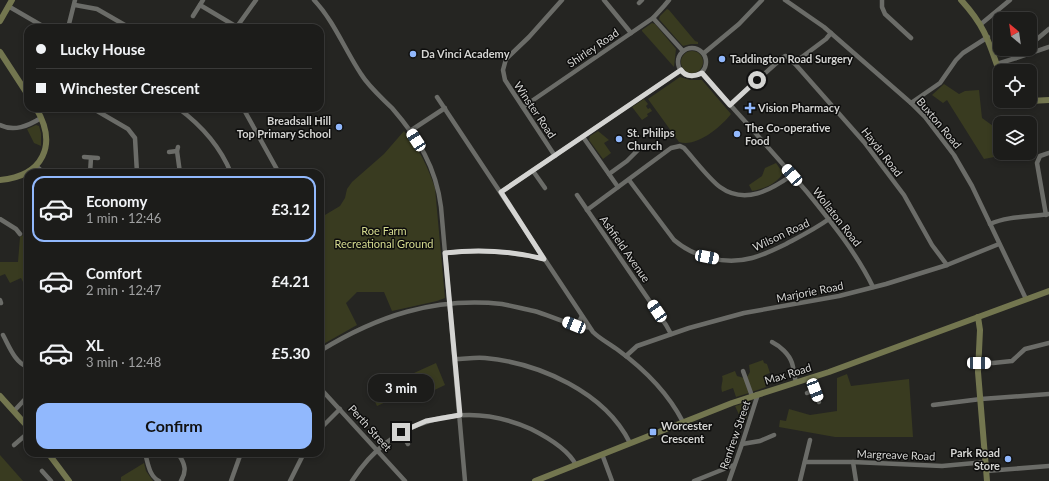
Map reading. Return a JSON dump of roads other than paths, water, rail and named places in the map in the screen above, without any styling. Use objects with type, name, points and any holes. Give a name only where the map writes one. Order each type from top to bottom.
[{"type":"street","points":[[0,21],[12,0]]},
{"type":"street","points":[[240,24],[256,0]]},
{"type":"street","points":[[314,0],[329,19],[362,76],[410,131],[430,163],[439,190],[465,481]]},
{"type":"street","name":"Winster Road","points":[[555,156],[505,80],[503,66],[508,56],[529,37],[562,0]]},
{"type":"street","points":[[604,0],[631,33]]},
{"type":"street","name":"Shirley Road","points":[[523,107],[653,18],[669,0]]},
{"type":"street","points":[[704,53],[739,24],[762,0]]},
{"type":"street","name":"Buxton Road","points":[[785,0],[817,21],[911,103],[924,117],[954,155],[972,186],[1026,299]]},
{"type":"street","points":[[882,0],[882,7],[885,14],[911,38]]},
{"type":"street","points":[[961,0],[981,24],[988,37],[997,64],[1049,47]]},
{"type":"street","points":[[981,24],[1010,0]]},
{"type":"street","points":[[69,24],[75,2],[97,8],[123,24]]},
{"type":"street","points":[[193,16],[201,2],[231,24]]},
{"type":"street","points":[[8,6],[39,24]]},
{"type":"street","points":[[653,18],[683,51]]},
{"type":"street","points":[[1037,39],[1049,29]]},
{"type":"street","points":[[730,105],[782,58],[786,56],[792,61],[831,33]]},
{"type":"street","points":[[911,103],[940,83],[956,60],[963,53],[988,37]]},
{"type":"street","points":[[693,48],[704,53],[707,63],[702,73],[691,76],[685,74],[681,70],[678,60],[683,51],[693,48]]},
{"type":"street","points":[[0,52],[24,89]]},
{"type":"street","name":"Haydn Road","points":[[792,61],[864,142],[904,195],[932,245],[947,265]]},
{"type":"street","points":[[501,192],[681,70]]},
{"type":"street","name":"Wollaton Road","points":[[702,73],[829,219],[858,258],[873,287]]},
{"type":"street","points":[[437,97],[589,327],[595,334],[626,356],[657,385],[674,407],[683,422]]},
{"type":"street","points":[[1037,101],[1049,100]]},
{"type":"street","points":[[410,131],[445,108]]},
{"type":"street","points":[[32,169],[41,160],[45,148],[46,133],[38,112]]},
{"type":"street","points":[[99,112],[128,129],[132,133],[135,138],[137,169]]},
{"type":"street","points":[[183,112],[199,125],[211,138],[229,169]]},
{"type":"street","points":[[245,112],[277,169]]},
{"type":"street","points":[[0,125],[6,128],[25,127],[41,118]]},
{"type":"street","points":[[583,137],[618,187]]},
{"type":"street","points":[[609,174],[627,161],[642,146]]},
{"type":"street","points":[[587,210],[671,148],[680,146],[684,148],[715,183],[724,190],[735,194],[749,195],[761,193],[773,188],[792,175]]},
{"type":"street","points":[[169,152],[178,149],[180,169]]},
{"type":"street","points":[[990,224],[1013,218],[1047,215],[1037,163],[1040,156],[1049,153]]},
{"type":"street","points":[[84,157],[98,158]]},
{"type":"street","points":[[91,169],[92,158]]},
{"type":"street","points":[[36,166],[39,169]]},
{"type":"street","points":[[533,171],[545,188]]},
{"type":"street","points":[[0,180],[24,174]]},
{"type":"street","name":"Wilson Road","points":[[629,180],[674,240],[688,250],[707,257],[734,261],[754,258],[814,230],[829,219]]},
{"type":"street","name":"Ashfield Avenue","points":[[577,195],[666,325],[670,334]]},
{"type":"street","points":[[0,219],[16,229],[20,234]]},
{"type":"street","name":"Marjorie Road","points":[[626,356],[635,347],[708,322],[744,313],[839,296],[886,284],[947,265],[999,244]]},
{"type":"street","points":[[445,253],[494,251],[544,259]]},
{"type":"street","name":"Max Road","points":[[535,481],[754,395],[810,378],[1049,291]]},
{"type":"street","points":[[324,348],[345,335],[387,317],[413,310],[450,304],[503,304],[542,313],[583,328],[589,327]]},
{"type":"street","points":[[574,325],[582,316]]},
{"type":"street","points":[[978,317],[980,330],[979,363],[987,481]]},
{"type":"street","points":[[3,335],[18,361],[24,365]]},
{"type":"street","points":[[772,342],[779,346],[790,357],[796,382]]},
{"type":"street","points":[[979,363],[1012,361],[1025,349],[1049,343]]},
{"type":"street","points":[[454,359],[483,358],[502,360],[538,369],[553,375],[588,396],[607,412],[620,427],[630,443]]},
{"type":"street","points":[[743,371],[754,395]]},
{"type":"street","points":[[810,378],[819,402]]},
{"type":"street","points":[[807,393],[815,390]]},
{"type":"street","name":"Perth Street","points":[[324,392],[405,481]]},
{"type":"street","points":[[933,405],[981,399],[1049,394]]},
{"type":"street","name":"Renfrew Street","points":[[729,481],[757,397],[754,395]]},
{"type":"street","points":[[0,396],[24,422]]},
{"type":"street","points":[[14,410],[24,400]]},
{"type":"street","points":[[324,425],[340,408]]},
{"type":"street","points":[[352,481],[377,450],[401,432],[426,421],[460,415],[489,417],[522,425],[538,433],[566,452],[576,465]]},
{"type":"street","points":[[401,432],[408,444]]},
{"type":"street","points":[[742,444],[760,441],[774,435]]},
{"type":"street","points":[[14,445],[24,436]]},
{"type":"street","points":[[800,481],[810,440]]},
{"type":"street","points":[[602,454],[612,481]]},
{"type":"street","points":[[54,457],[68,481]]},
{"type":"street","points":[[146,457],[151,474],[159,481]]},
{"type":"street","points":[[180,457],[185,465],[181,481]]},
{"type":"street","points":[[231,481],[240,457]]},
{"type":"street","points":[[290,481],[302,457]]},
{"type":"street","name":"Margreave Road","points":[[805,462],[853,462],[942,466],[986,462]]},
{"type":"street","points":[[853,462],[856,481]]},
{"type":"street","points":[[694,481],[734,465]]},
{"type":"street","points":[[986,471],[1049,466]]},
{"type":"street","points":[[42,471],[49,480],[52,474]]},
{"type":"place","name":"Da Vinci Academy","points":[[413,54]]},
{"type":"place","name":"Taddington Road Surgery","points":[[722,59]]},
{"type":"place","name":"Vision Pharmacy","points":[[750,108]]},
{"type":"place","name":"Breadsall Hill Top Primary School","points":[[339,127]]},
{"type":"place","name":"The Co-operative Food","points":[[737,134]]},
{"type":"place","name":"St. Philips Church","points":[[619,139]]},
{"type":"place","name":"Worcester Crescent","points":[[653,432]]},
{"type":"place","name":"Park Road Store","points":[[1008,459]]},
{"type":"park label","name":"Roe Farm Recreational Ground","points":[[384,237]]}]
